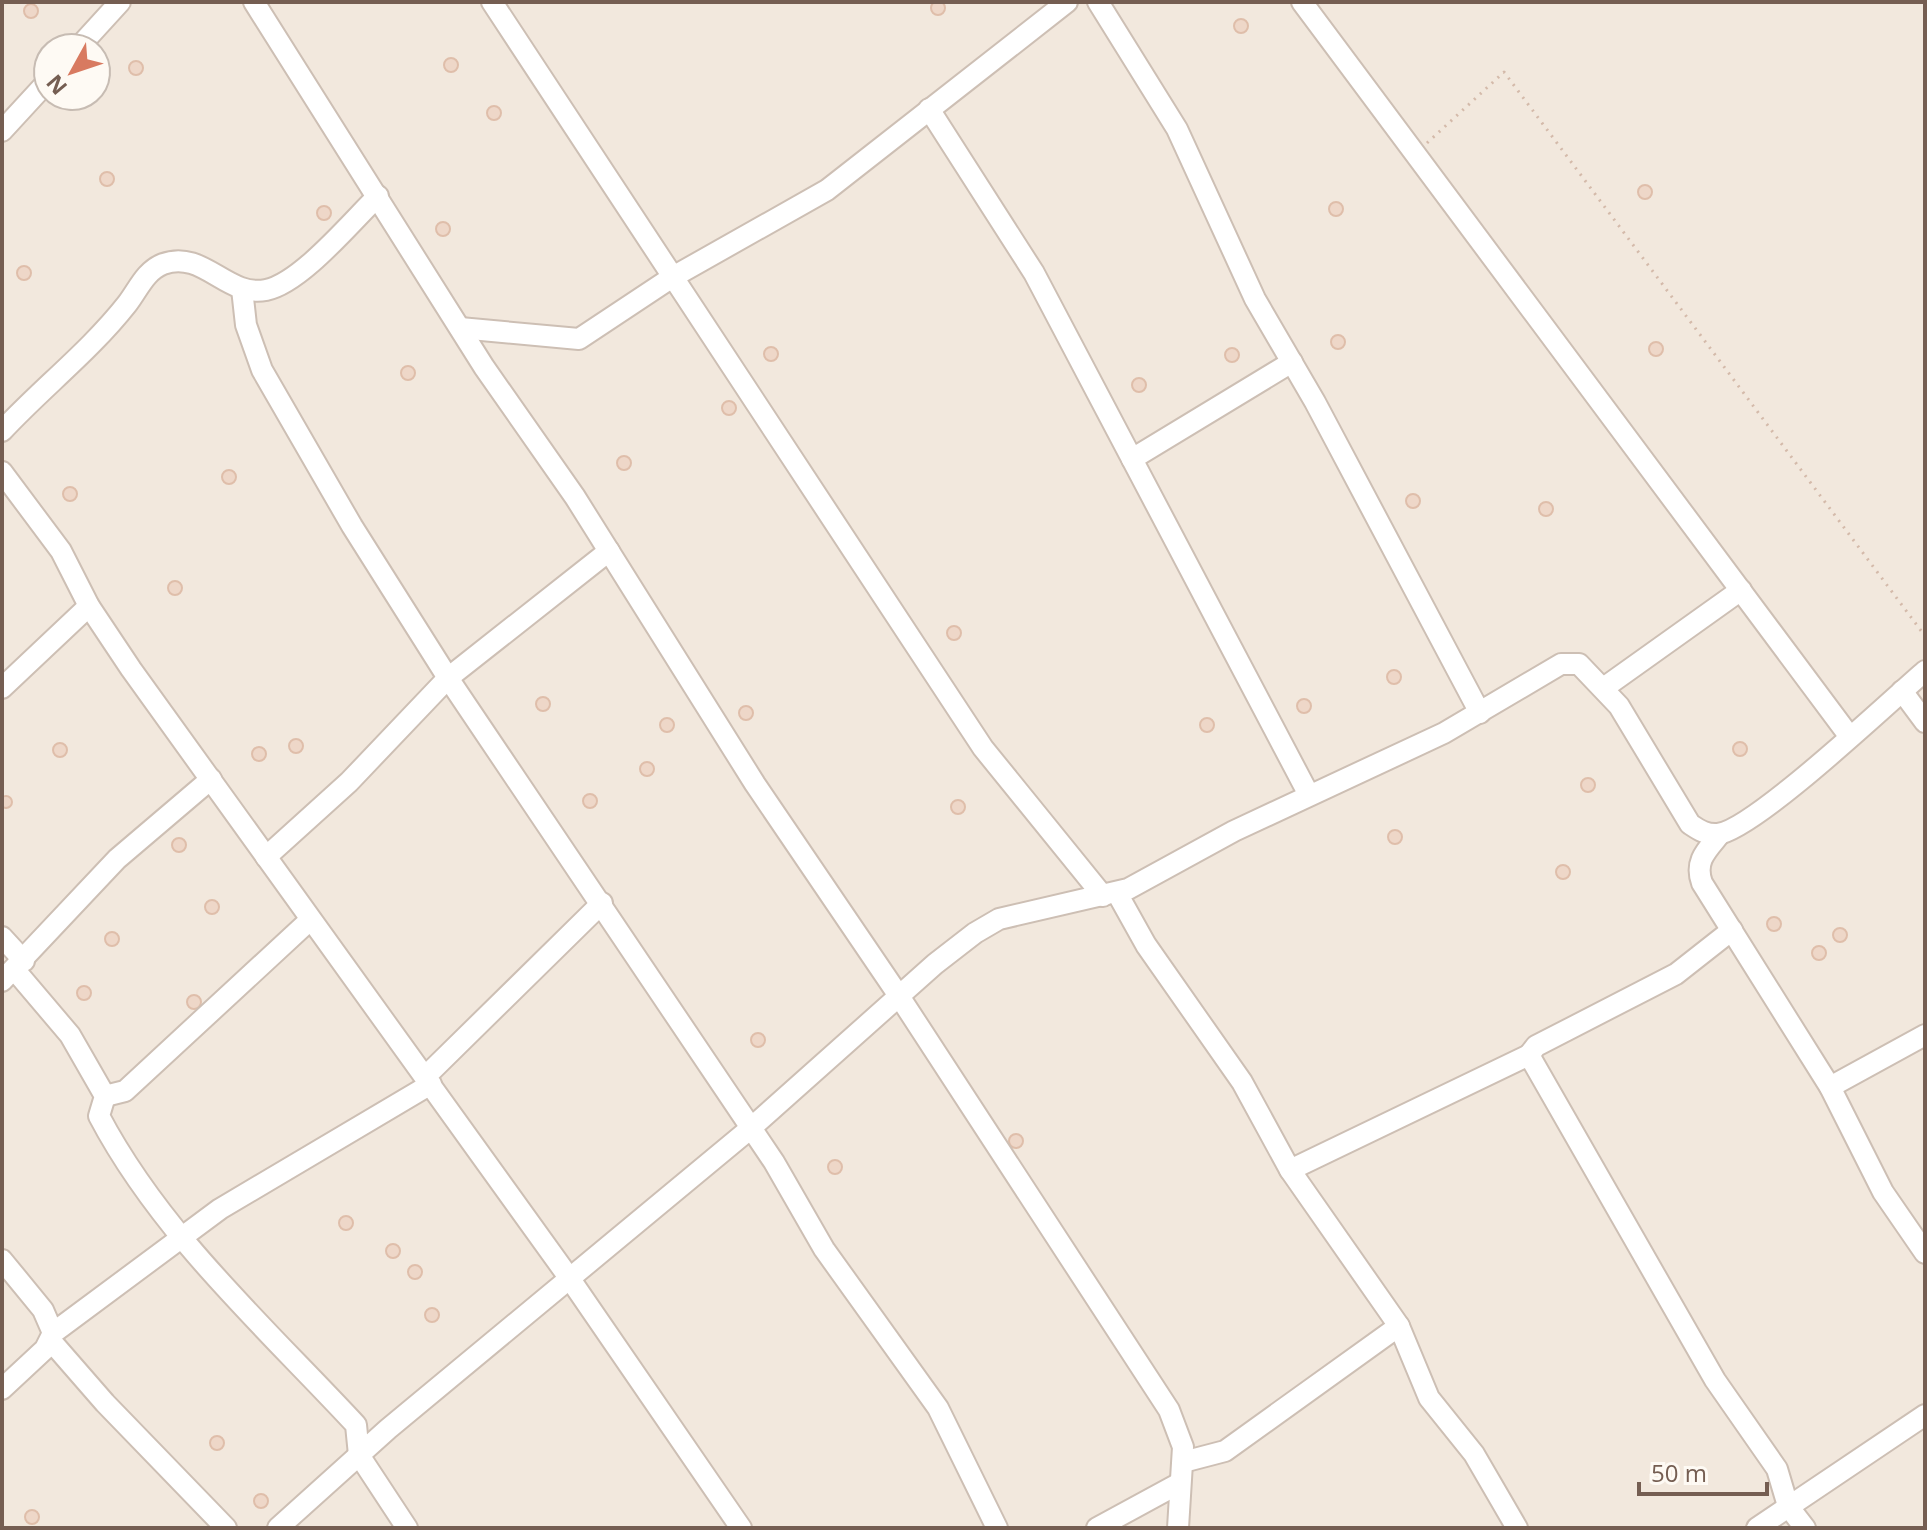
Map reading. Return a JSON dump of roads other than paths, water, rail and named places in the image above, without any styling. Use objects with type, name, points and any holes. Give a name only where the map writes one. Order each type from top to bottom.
[{"type":"street","points":[[93,32],[120,2]]},
{"type":"street","points":[[254,2],[460,328],[609,551],[755,784],[899,996],[1169,1410],[1180,1431],[1183,1462],[1178,1484],[1178,1528]]},
{"type":"street","points":[[492,2],[983,748],[1110,894],[1242,1082],[1290,1170],[1399,1326],[1429,1398],[1474,1454],[1517,1528]]},
{"type":"street","points":[[460,328],[579,339],[671,278],[827,190],[1067,2]]},
{"type":"street","points":[[1098,2],[1177,129],[1209,193],[1231,252],[1480,713]]},
{"type":"street","points":[[1302,2],[1850,737]]},
{"type":"street","points":[[2,131],[32,98]]},
{"type":"street","points":[[929,109],[1034,273],[1309,795]]},
{"type":"street","points":[[2,431],[116,317],[154,269],[163,264],[189,261],[242,289],[269,289],[285,282],[378,196]]},
{"type":"street","points":[[242,289],[246,325],[274,395],[448,678],[751,1128],[824,1249],[938,1408],[997,1528]]},
{"type":"street","points":[[1132,459],[1292,362]]},
{"type":"street","points":[[2,472],[61,551],[89,606],[310,920],[570,1279],[741,1528]]},
{"type":"street","points":[[266,857],[349,782],[448,678],[609,551]]},
{"type":"street","points":[[1605,687],[1741,590]]},
{"type":"street","points":[[2,688],[89,606]]},
{"type":"street","points":[[278,1528],[359,1455],[751,1128],[955,947],[999,919],[1110,894],[1480,713],[1561,664],[1579,664],[1605,687],[1690,824],[1704,833],[1720,834],[1734,828],[1785,791],[1925,671]]},
{"type":"street","points":[[1902,691],[1925,722]]},
{"type":"street","points":[[13,970],[117,859],[211,779]]},
{"type":"street","points":[[1720,834],[1700,859],[1699,874],[1830,1087],[1883,1192],[1925,1253]]},
{"type":"street","points":[[2,1389],[52,1337],[180,1236],[428,1080],[602,903]]},
{"type":"street","points":[[105,1096],[125,1091],[310,920]]},
{"type":"street","points":[[1290,1170],[1529,1055],[1536,1046],[1676,974],[1732,930]]},
{"type":"street","points":[[2,937],[13,970],[70,1035],[105,1096],[99,1116],[111,1138],[180,1236],[356,1425],[359,1455],[407,1528]]},
{"type":"street","points":[[1830,1087],[1925,1035]]},
{"type":"street","points":[[1529,1055],[1715,1380],[1777,1469],[1788,1506],[1805,1528]]},
{"type":"street","points":[[2,1260],[43,1310],[52,1337],[105,1403],[226,1528]]},
{"type":"street","points":[[1183,1462],[1225,1451],[1399,1326]]},
{"type":"street","points":[[1757,1528],[1925,1415]]},
{"type":"street","points":[[1097,1528],[1178,1484]]}]
